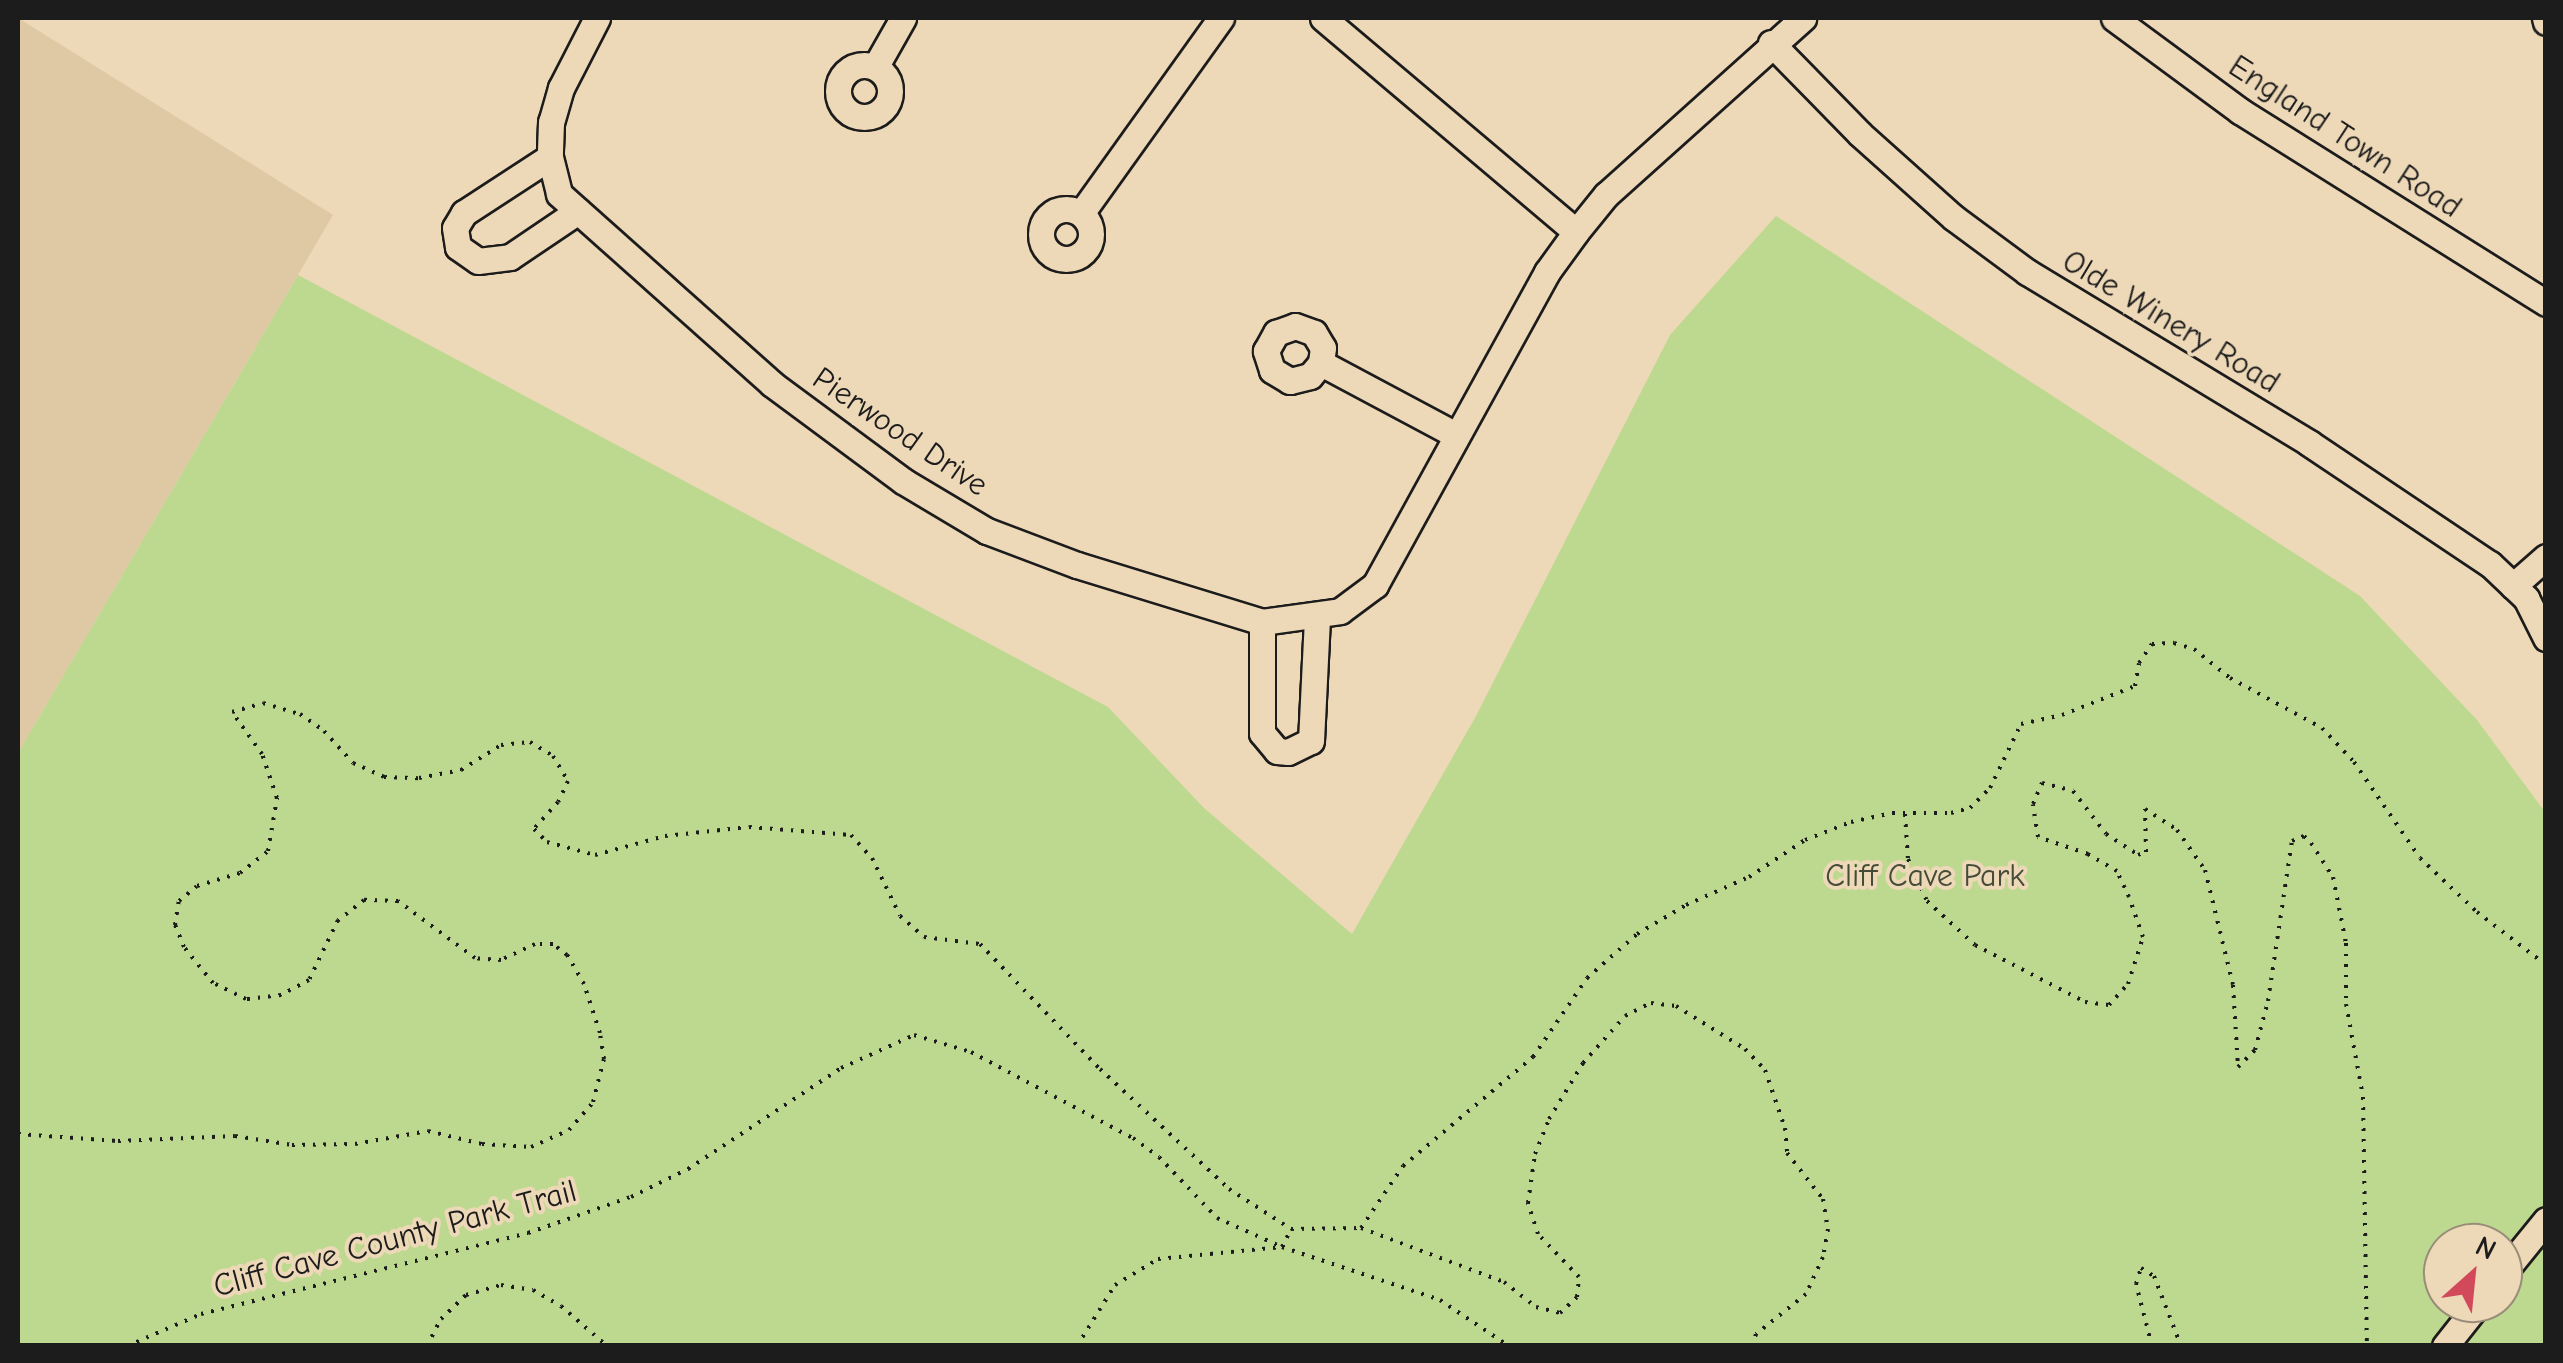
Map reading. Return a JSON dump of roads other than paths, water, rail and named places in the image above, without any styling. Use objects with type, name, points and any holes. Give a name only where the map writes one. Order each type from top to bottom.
[{"type":"street","points":[[550,158],[464,213],[455,228],[458,247],[478,261],[510,257],[569,203],[550,158],[551,122],[561,88],[597,18]]},
{"type":"street","points":[[877,64],[903,18]]},
{"type":"street","points":[[1082,212],[1222,18]]},
{"type":"street","points":[[1322,18],[1576,232]]},
{"type":"street","name":"Pierwood Drive","points":[[569,203],[772,384],[902,481],[987,530],[1078,565],[1262,622],[1317,617],[1340,611],[1375,585],[1547,272],[1606,195],[1803,18]]},
{"type":"street","name":"England Town Road","points":[[2114,18],[2240,112],[2546,303]]},
{"type":"street","name":"Olde Winery Road","points":[[1771,43],[1860,134],[1954,218],[2088,311],[2308,444],[2490,564],[2526,598],[2546,638]]},
{"type":"street","points":[[1321,364],[1456,436]]},
{"type":"street","points":[[2514,586],[2546,557]]},
{"type":"street","points":[[1262,622],[1262,733],[1277,750],[1288,752],[1311,742],[1317,617]]},
{"type":"street","points":[[2523,1248],[2546,1220]]},
{"type":"street","points":[[2445,1346],[2463,1323]]},
{"type":"park label","name":"Cliff Cave Park","points":[[1925,876]]}]
